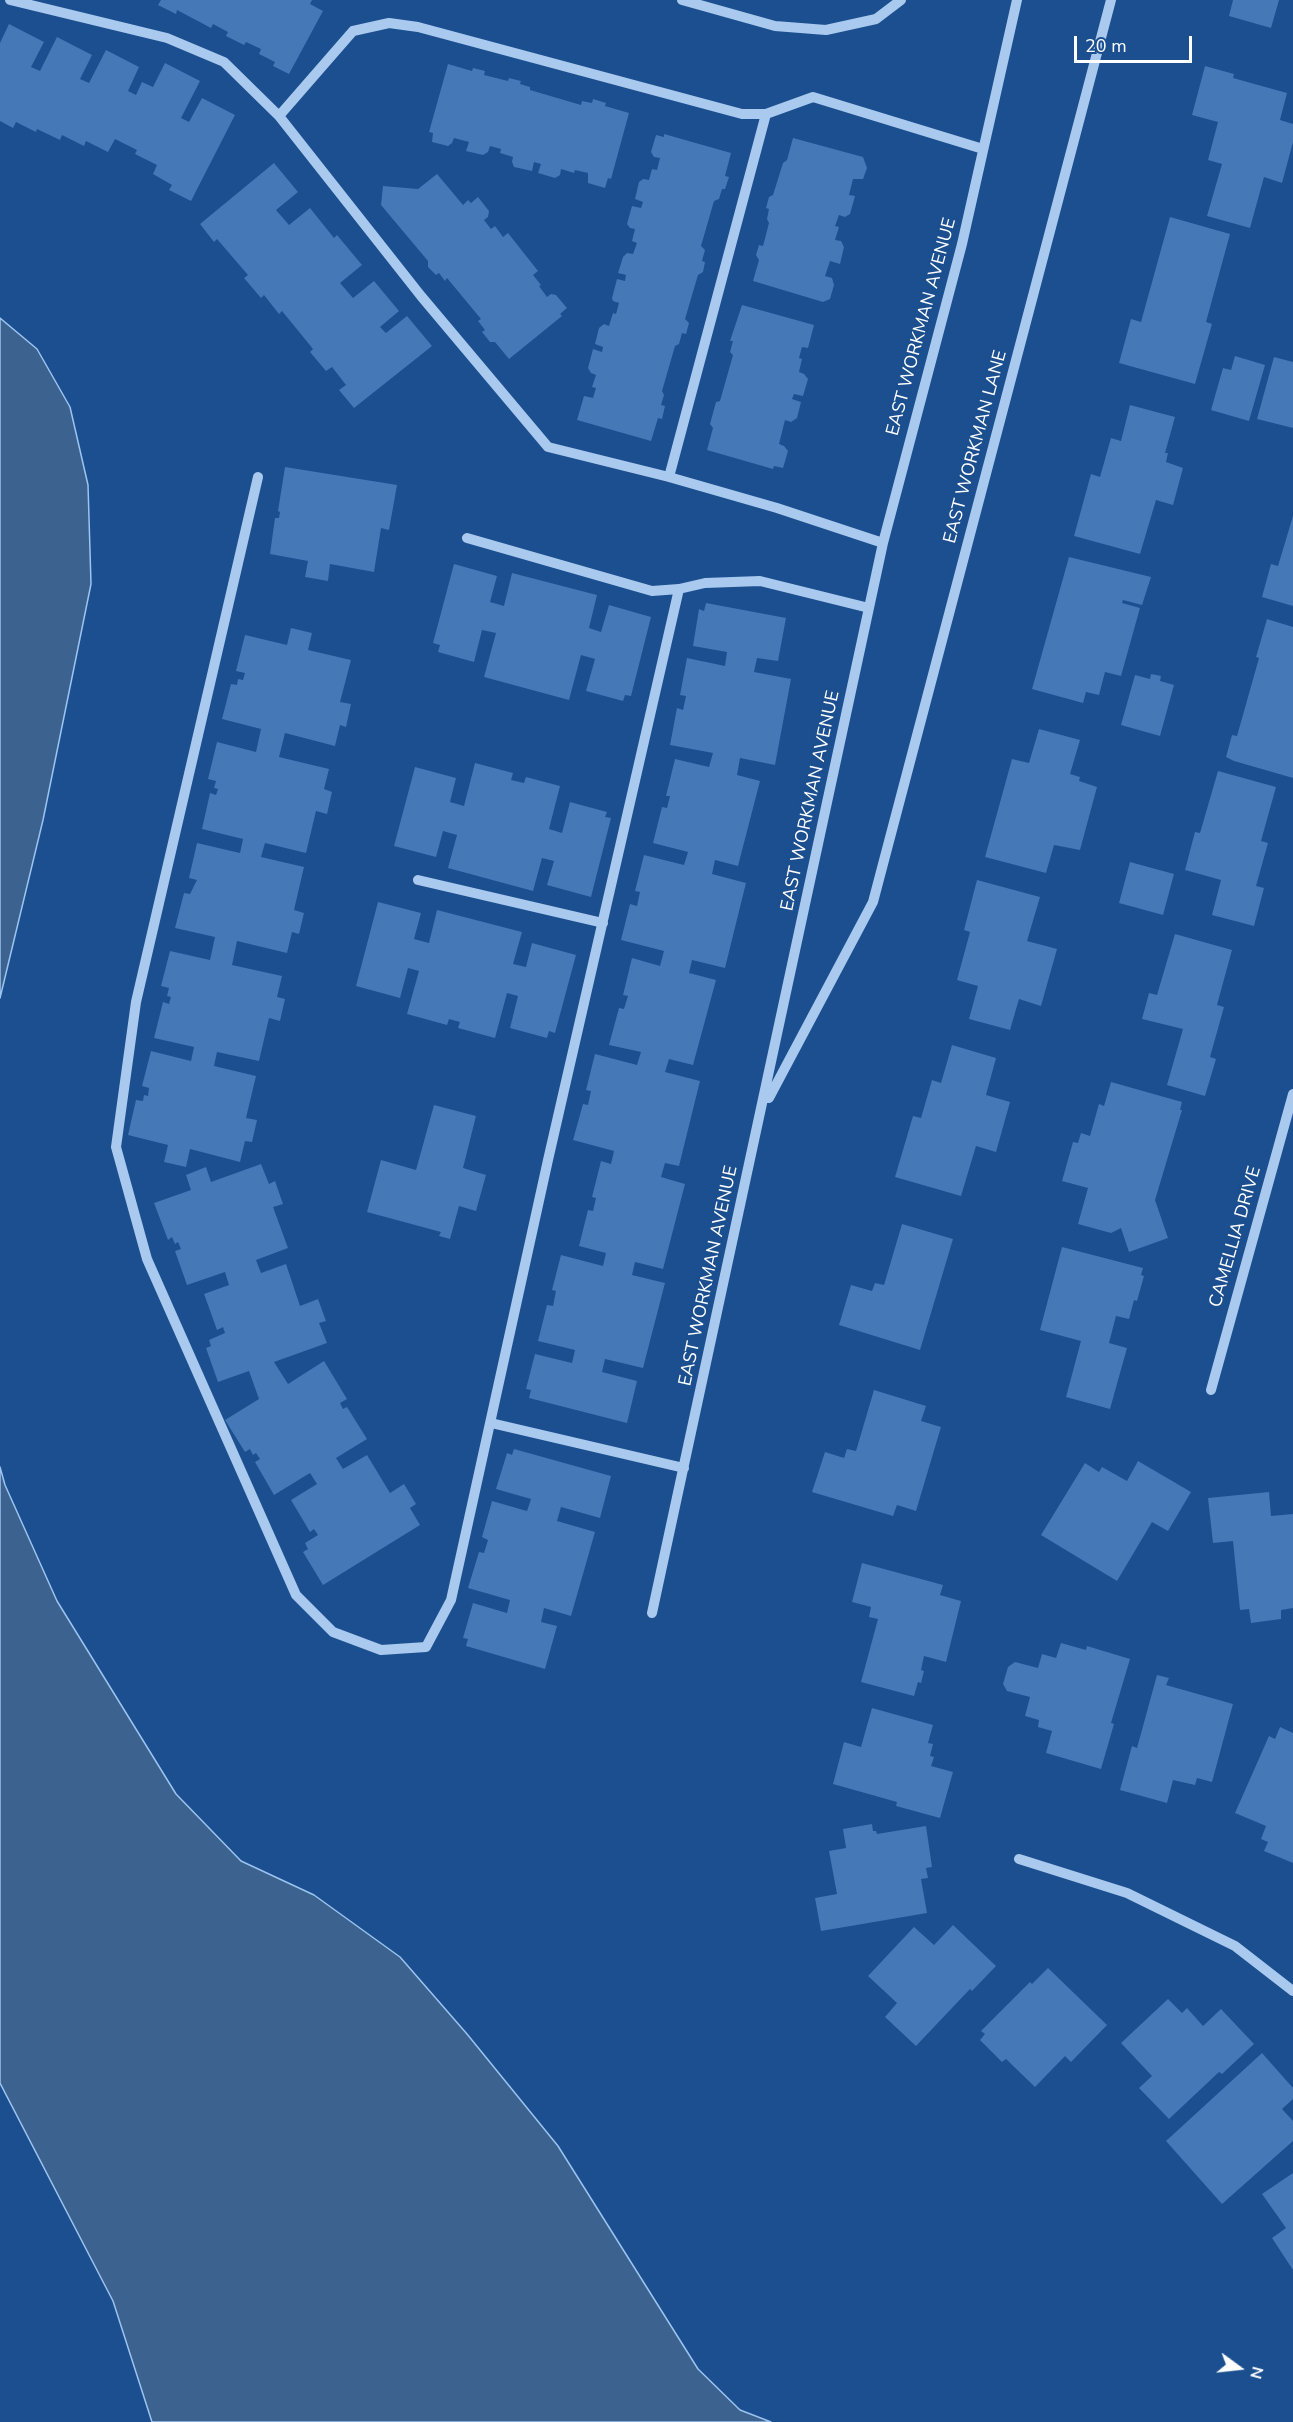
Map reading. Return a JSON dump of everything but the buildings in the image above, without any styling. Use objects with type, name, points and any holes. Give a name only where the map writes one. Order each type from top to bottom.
[{"type":"street","points":[[10,0],[167,38],[224,62],[279,116],[421,296],[548,447],[669,477],[777,508],[883,543]]},
{"type":"street","points":[[682,0],[775,26],[826,30],[876,19],[901,0]]},
{"type":"street","name":"EAST WORKMAN AVENUE","points":[[652,1612],[883,543],[962,244],[1017,0]]},
{"type":"street","name":"EAST WORKMAN LANE","points":[[762,1110],[873,902],[1111,0]]},
{"type":"street","points":[[279,116],[353,31],[389,23],[418,27],[742,114],[766,114],[813,98],[983,149]]},
{"type":"street","points":[[669,477],[766,114]]},
{"type":"street","points":[[258,477],[136,1002],[116,1147],[147,1259],[296,1595],[333,1632],[381,1650],[426,1647],[452,1600],[679,589]]},
{"type":"street","points":[[467,538],[652,591],[679,589],[705,583],[760,580],[869,608]]},
{"type":"street","points":[[418,879],[603,923]]},
{"type":"street","name":"CAMELLIA DRIVE","points":[[1211,1390],[1293,1094]]},
{"type":"street","points":[[491,1424],[684,1468]]},
{"type":"street","points":[[1019,1859],[1127,1893],[1235,1946],[1293,1991]]},
{"type":"water","points":[[0,318],[37,349],[70,407],[88,485],[91,584],[43,820],[0,998]]},
{"type":"water","points":[[0,1467],[5,1485],[57,1601],[176,1794],[241,1861],[314,1895],[400,1957],[467,2034],[558,2146],[698,2369],[740,2410],[771,2422],[152,2422],[113,2301],[0,2083]]}]
